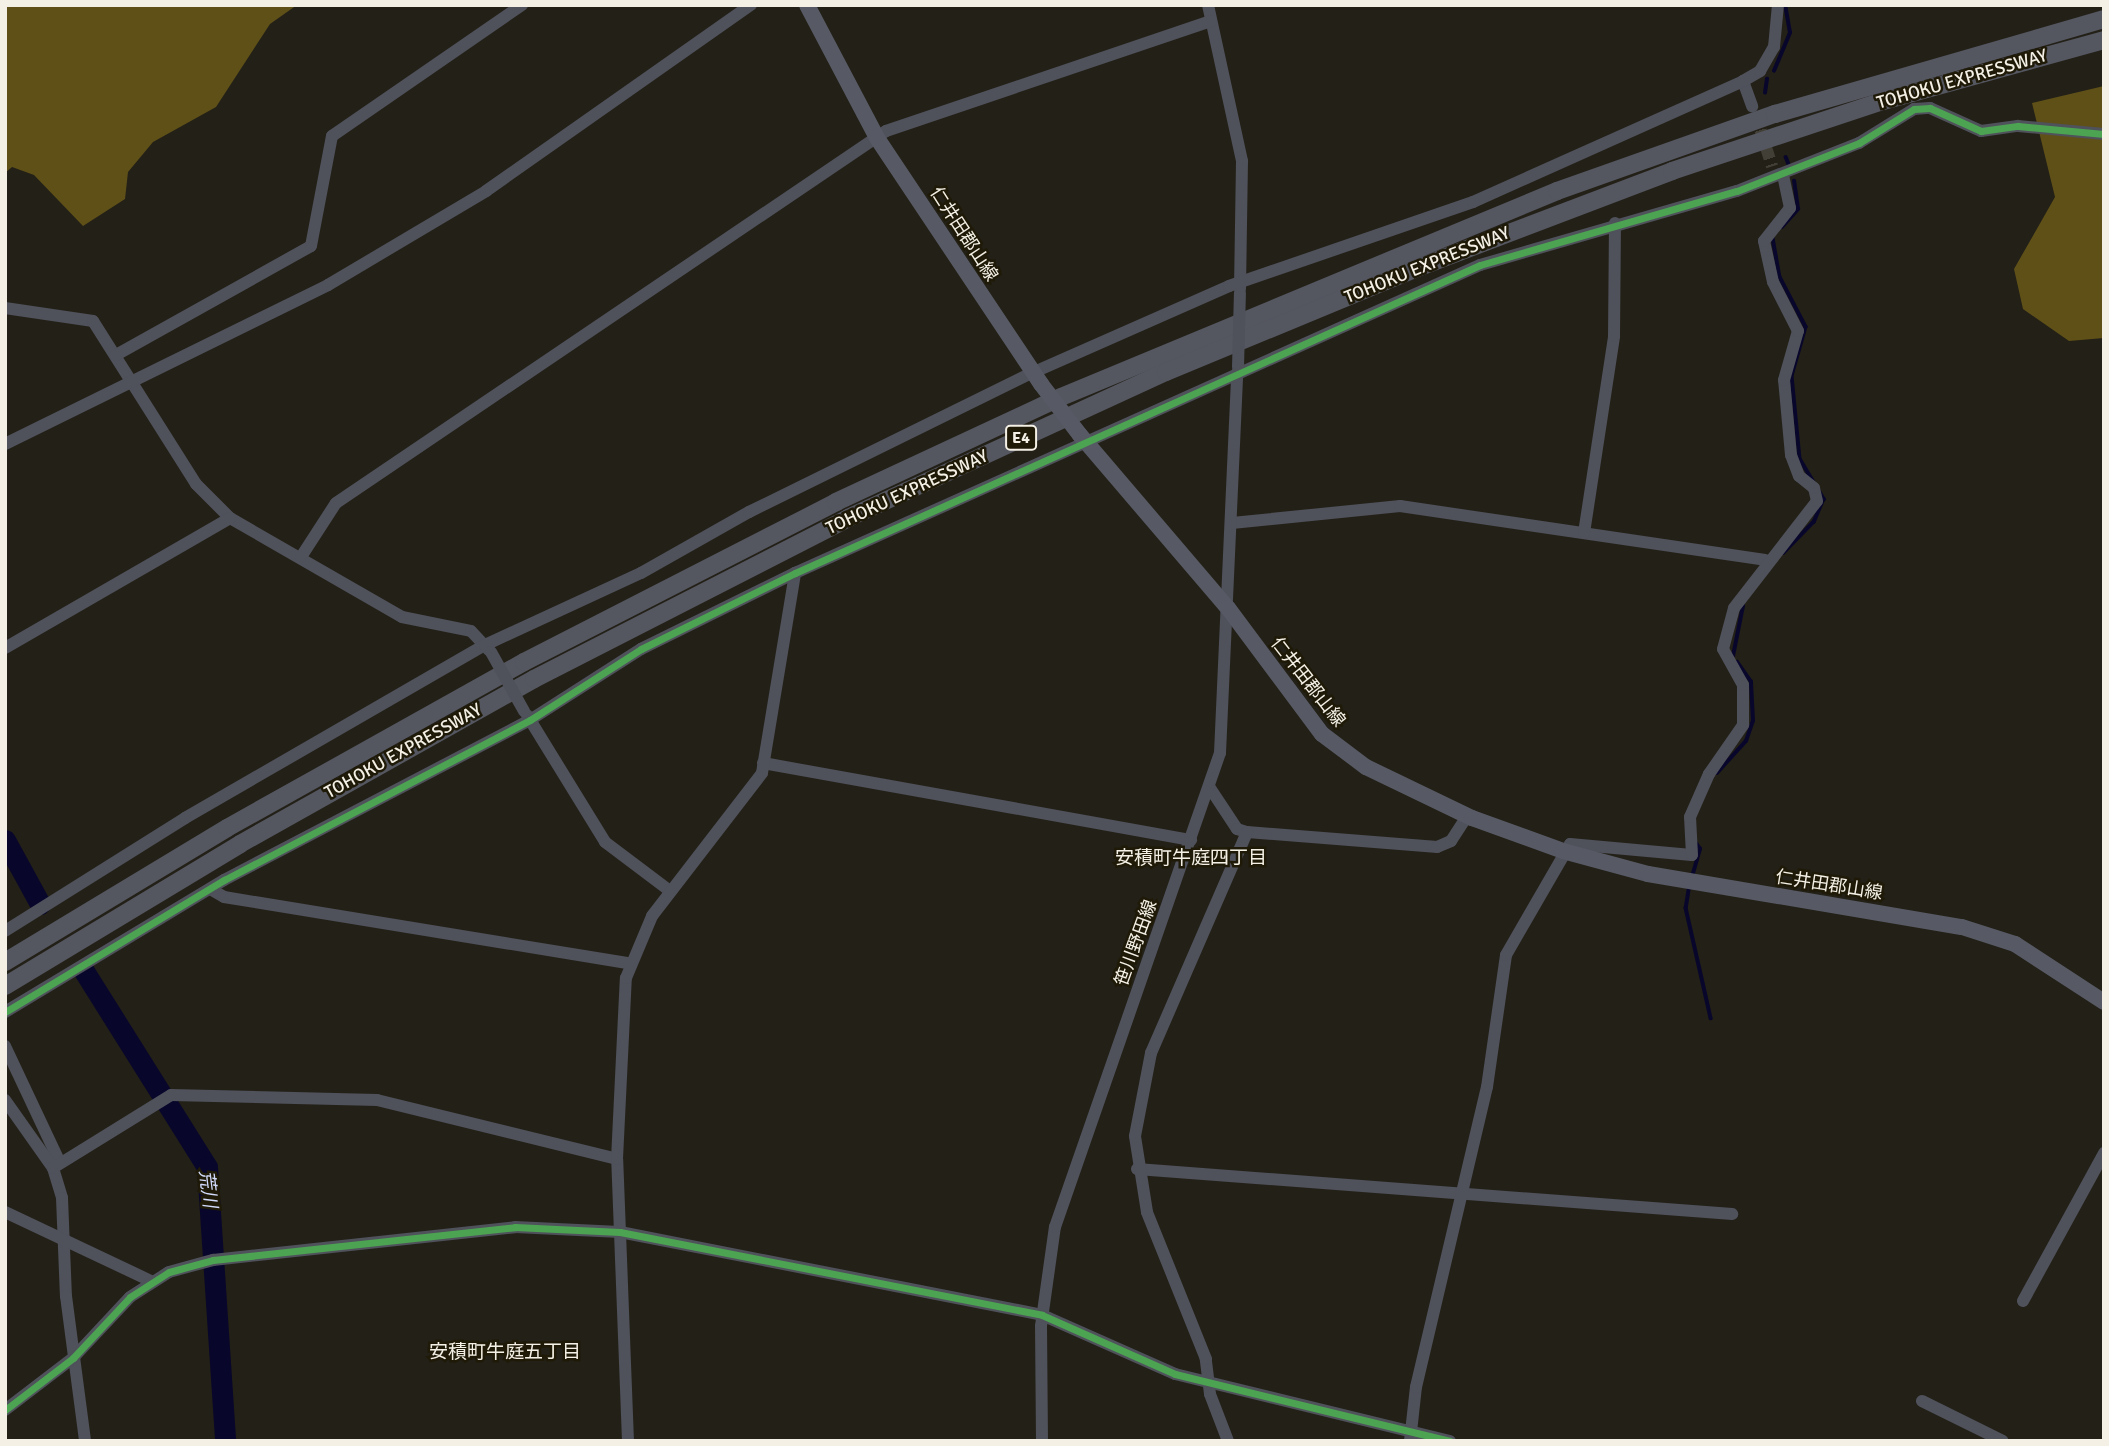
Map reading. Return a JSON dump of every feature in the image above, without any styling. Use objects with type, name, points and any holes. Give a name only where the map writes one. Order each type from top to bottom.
[{"type":"highway","name":"TOHOKU EXPRESSWAY","points":[[5,962],[238,821],[513,667],[836,502],[1061,397],[1557,191],[1787,110],[2104,19]]},
{"type":"highway","name":"TOHOKU EXPRESSWAY","points":[[5,986],[252,837],[534,678],[848,519],[1166,372],[1417,268],[1684,167],[1883,101],[2104,40]]},
{"type":"main road","name":"仁井田郡山線","points":[[807,5],[877,138],[1036,378],[1083,439],[1228,608],[1333,745],[1466,816],[1563,852],[1648,874],[1962,927],[2015,944],[2104,1002]]},
{"type":"street","points":[[116,355],[311,246],[332,136],[522,5]]},
{"type":"street","points":[[5,444],[135,384],[328,285],[486,191],[751,5]]},
{"type":"street","name":"笹川野田線","points":[[1042,1441],[1042,1315],[1055,1227],[1220,753],[1232,523],[1242,161],[1208,5]]},
{"type":"street","points":[[5,931],[185,818],[488,649],[642,573],[748,512],[1036,378],[1240,288],[1473,202],[1743,81],[1759,71],[1774,47],[1778,5]]},
{"type":"street","points":[[301,557],[336,503],[877,138],[965,101],[1211,21]]},
{"type":"street","points":[[1743,81],[1752,106]]},
{"type":"street","points":[[5,1012],[212,890],[641,649],[795,573],[1083,439],[1480,265],[1776,172],[1859,143],[1924,108],[1981,131],[2018,127],[2104,134]]},
{"type":"street","points":[[1410,1435],[1458,1195],[1487,1087],[1502,967],[1563,852],[1582,842],[1692,855],[1690,817],[1709,774],[1743,725],[1743,685],[1725,656],[1724,642],[1736,604],[1765,560],[1801,525],[1817,498],[1791,455],[1784,380],[1798,331],[1773,282],[1764,245],[1768,231],[1790,208],[1776,172]]},
{"type":"street","points":[[1584,533],[1614,335],[1615,223]]},
{"type":"street","points":[[5,308],[86,316],[116,355],[203,494],[230,518],[402,617],[471,631],[488,649],[606,842],[670,891]]},
{"type":"street","points":[[1232,523],[1400,506],[1765,560]]},
{"type":"street","points":[[5,648],[230,518]]},
{"type":"street","points":[[628,1441],[617,1159],[620,1019],[629,963],[670,891],[760,776],[795,573]]},
{"type":"street","points":[[764,763],[1191,840]]},
{"type":"street","points":[[1210,788],[1237,829],[1247,832],[1437,848],[1451,841],[1466,816]]},
{"type":"street","points":[[1228,1441],[1209,1383],[1206,1359],[1147,1212],[1137,1170],[1135,1136],[1145,1068],[1247,832]]},
{"type":"street","points":[[212,890],[224,897],[629,963]]},
{"type":"street","points":[[5,1046],[56,1165],[62,1198],[73,1358],[85,1441]]},
{"type":"street","points":[[56,1165],[171,1095],[377,1100],[617,1159]]},
{"type":"street","points":[[5,1100],[56,1165]]},
{"type":"street","points":[[2024,1301],[2104,1153]]},
{"type":"street","points":[[1137,1170],[1732,1214]]},
{"type":"street","points":[[5,1212],[152,1281]]},
{"type":"street","points":[[5,1410],[73,1358],[152,1281],[214,1260],[515,1227],[620,1232],[1042,1315],[1175,1374],[1410,1435],[1450,1441]]},
{"type":"street","points":[[1922,1401],[2003,1441]]},
{"type":"shaded area","points":[[5,5],[297,5],[270,24],[216,107],[153,142],[128,172],[125,199],[83,226],[34,175],[12,167],[5,173]]},
{"type":"shaded area","points":[[2104,86],[2104,338],[2069,341],[2023,309],[2014,269],[2055,197],[2032,103]]},
{"type":"waterway","points":[[1774,71],[1790,33],[1785,5]]},
{"type":"waterway","points":[[1765,93],[1767,79]]},
{"type":"waterway","points":[[1786,157],[1790,167]]},
{"type":"waterway","points":[[1782,227],[1798,209],[1794,181]]},
{"type":"waterway","points":[[1773,238],[1780,277],[1806,327],[1792,376],[1800,459],[1824,499],[1814,522],[1784,553]]},
{"type":"waterway","points":[[1733,656],[1743,606]]},
{"type":"waterway","points":[[1717,773],[1746,741],[1753,721],[1751,682],[1737,662]]},
{"type":"waterway","name":"荒川","points":[[5,840],[40,904]]},
{"type":"waterway","points":[[1692,877],[1700,849],[1695,842]]},
{"type":"waterway","points":[[1690,884],[1686,908],[1711,1018]]},
{"type":"waterway","name":"荒川","points":[[84,971],[207,1167],[225,1441]]},
{"type":"tunnel","points":[[1755,113],[1772,166]]},
{"type":"cycle path","points":[[5,1012],[224,880],[530,720],[641,649],[795,573],[1480,265],[1737,191],[1859,143],[1914,109],[1930,108],[1981,131],[2018,126],[2104,134]]},
{"type":"cycle path","points":[[5,1410],[73,1358],[130,1297],[169,1272],[213,1260],[515,1227],[620,1232],[1042,1315],[1175,1374],[1450,1441]]},
{"type":"district","name":"安積町牛庭四丁目","points":[[1191,859]]},
{"type":"district","name":"安積町牛庭五丁目","points":[[505,1353]]}]
